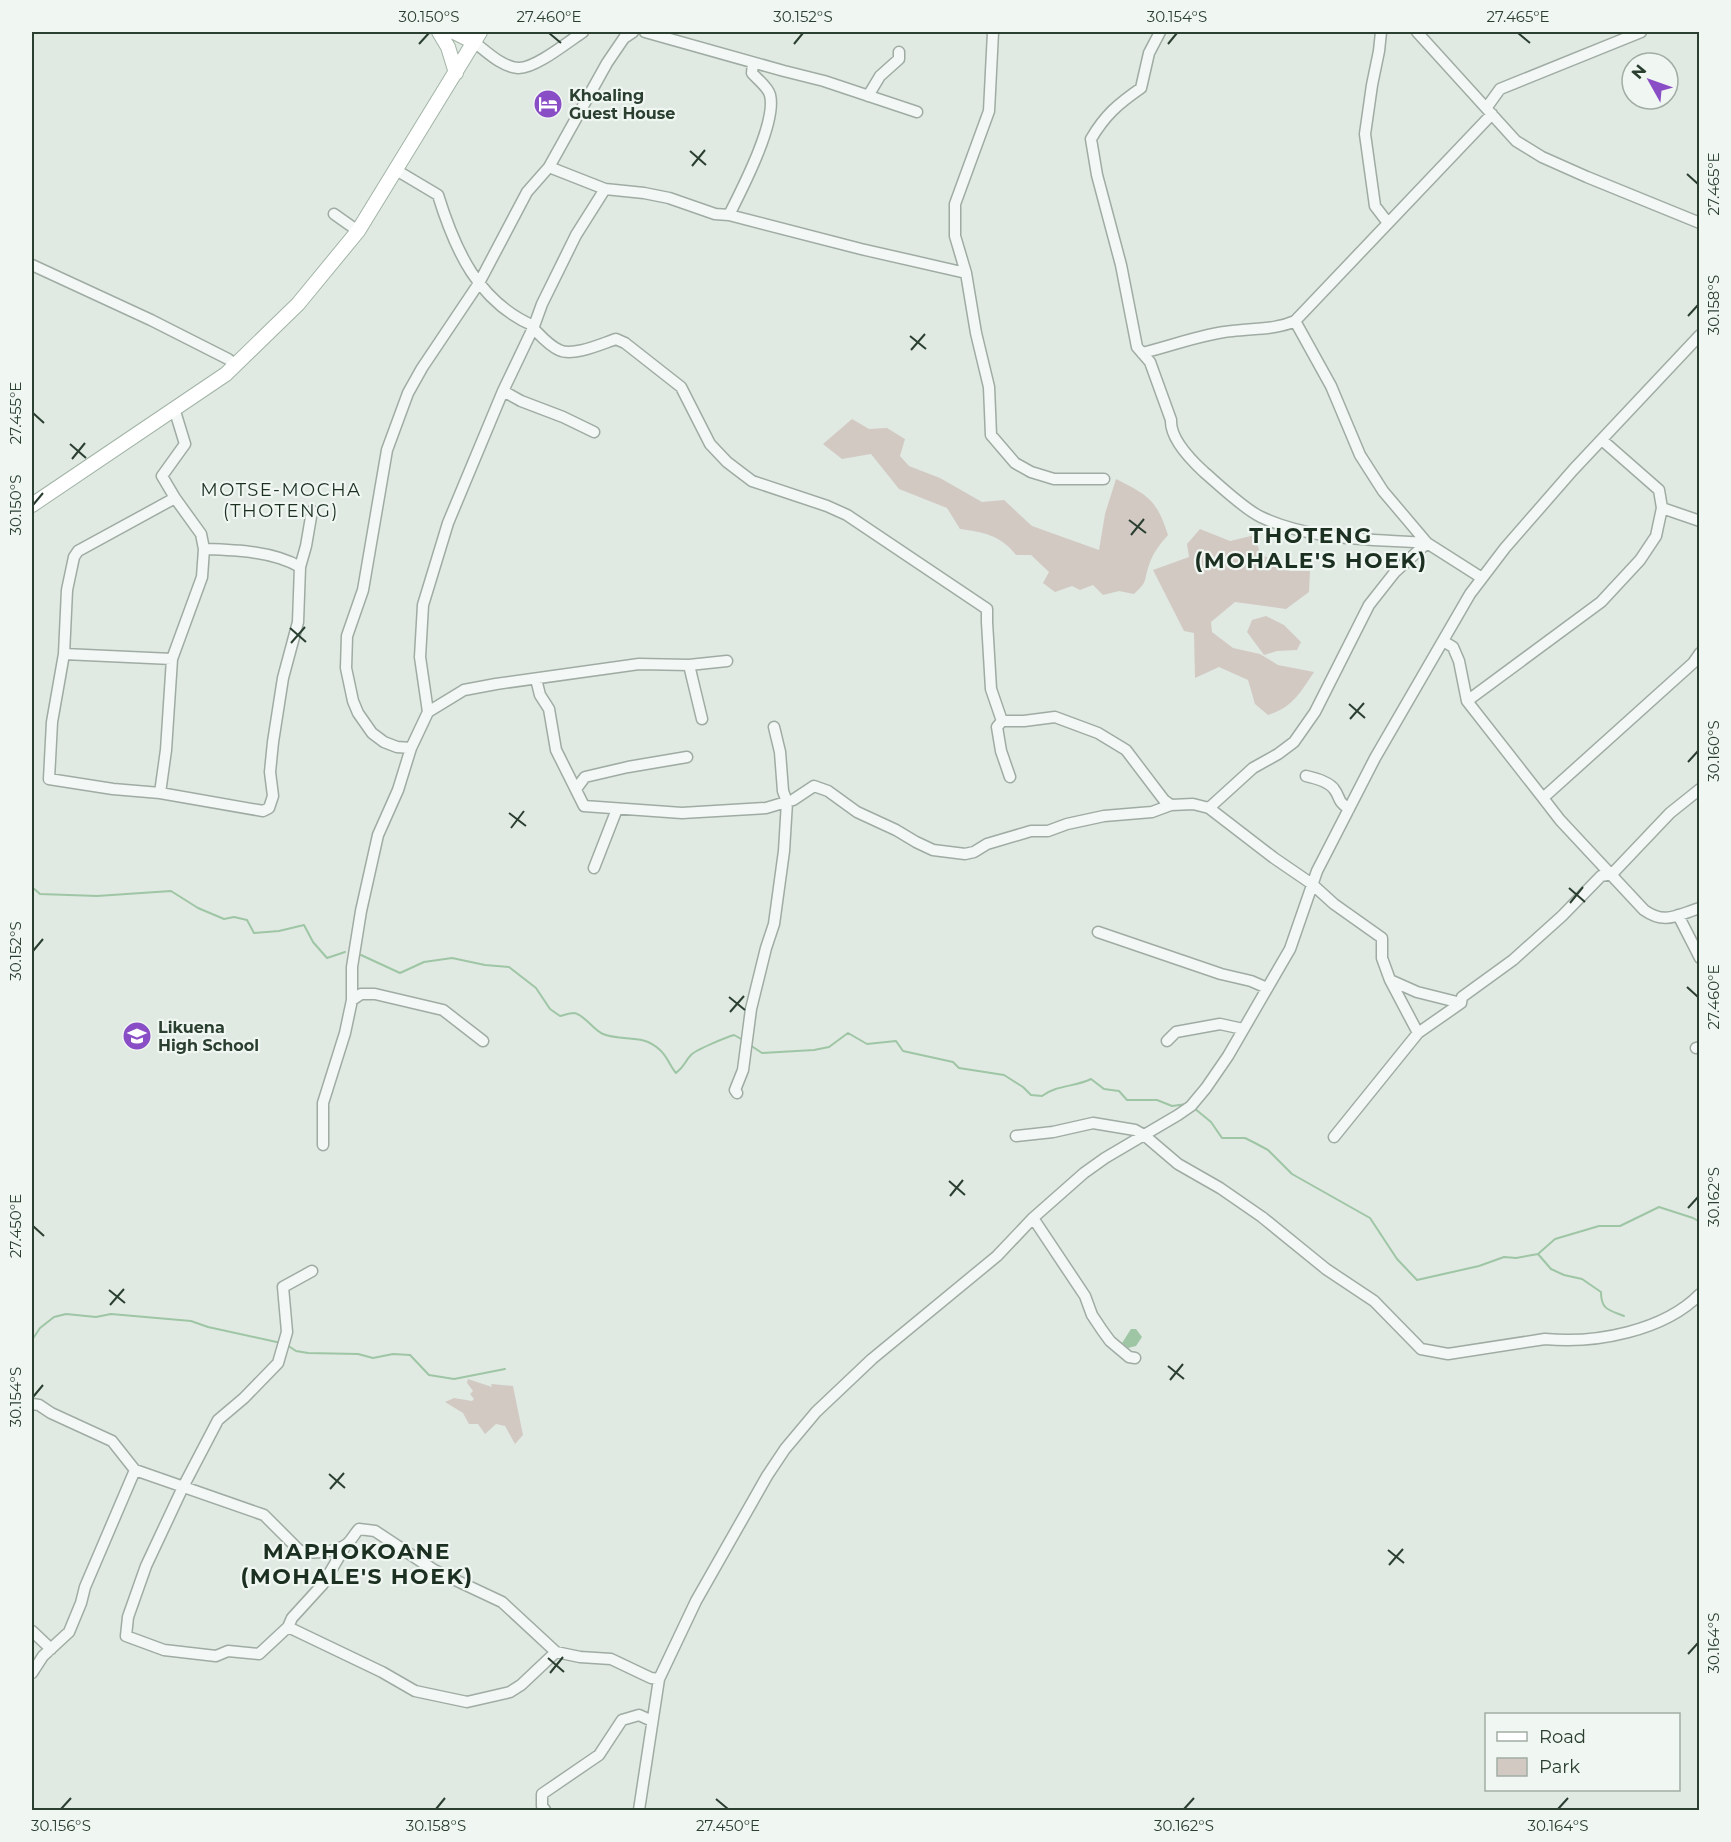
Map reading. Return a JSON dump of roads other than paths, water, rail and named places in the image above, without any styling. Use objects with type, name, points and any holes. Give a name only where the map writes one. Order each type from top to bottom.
[{"type":"main road","points":[[439,32],[448,47],[456,73]]},
{"type":"main road","points":[[32,505],[226,374],[298,304],[358,231],[477,37],[454,32]]},
{"type":"street","points":[[477,37],[503,63],[518,68],[527,67],[540,60],[583,32]]},
{"type":"street","points":[[411,748],[397,747],[384,742],[372,733],[358,713],[353,701],[346,668],[347,636],[363,590],[387,450],[408,393],[417,376],[478,283],[527,192],[549,167],[607,63],[624,38],[633,32]]},
{"type":"street","points":[[645,32],[824,81],[917,112]]},
{"type":"street","points":[[993,32],[988,111],[955,204],[956,236],[966,273],[976,333],[989,387],[991,435],[1016,463],[1030,472],[1054,479],[1104,479]]},
{"type":"street","points":[[1160,32],[1149,53],[1141,88],[1115,106],[1090,139],[1096,175],[1121,265],[1137,347],[1150,362],[1171,420],[1170,426],[1187,457],[1259,517],[1294,530],[1427,543]]},
{"type":"street","points":[[1381,32],[1380,51],[1372,85],[1365,134],[1375,206],[1388,224]]},
{"type":"street","points":[[1417,32],[1516,141],[1542,157],[1700,223]]},
{"type":"street","points":[[1142,353],[1233,330],[1283,326],[1295,321],[1388,224],[1489,110],[1500,89],[1641,32]]},
{"type":"street","points":[[868,96],[880,76],[899,59],[899,52]]},
{"type":"street","points":[[729,215],[750,172],[771,104],[770,92],[753,73],[753,63]]},
{"type":"street","points":[[549,167],[604,189],[644,192],[715,214],[729,215],[966,273]]},
{"type":"street","points":[[396,170],[438,195],[447,226],[461,258],[478,283],[514,317],[533,327],[547,342],[560,351],[580,351],[616,339],[625,343],[681,387],[710,444],[727,462],[752,481],[847,515],[987,609],[991,689],[1002,721]]},
{"type":"street","points":[[428,712],[420,657],[423,605],[448,524],[542,304],[576,235],[604,189]]},
{"type":"street","points":[[334,214],[358,231]]},
{"type":"street","points":[[32,265],[151,320],[228,358],[236,365]]},
{"type":"street","points":[[1295,321],[1331,386],[1360,454],[1383,491],[1427,543],[1482,578]]},
{"type":"street","points":[[639,1810],[659,1679],[696,1601],[767,1476],[799,1430],[872,1359],[997,1256],[1033,1218],[1084,1173],[1191,1106],[1222,1064],[1290,949],[1317,871],[1349,809],[1399,715],[1482,578],[1512,540],[1700,335]]},
{"type":"street","points":[[503,391],[594,432]]},
{"type":"street","points":[[160,793],[166,750],[172,660],[202,577],[204,549],[201,534],[174,498],[162,476],[185,444],[174,408]]},
{"type":"street","points":[[1467,701],[1601,602],[1640,560],[1656,536],[1662,507],[1659,490],[1602,440]]},
{"type":"street","points":[[174,498],[78,551],[74,557],[66,600],[64,654],[52,722],[49,779],[113,789],[160,793],[263,811],[269,808],[273,796],[270,772],[283,678],[298,622],[300,567],[312,511]]},
{"type":"street","points":[[1662,507],[1700,521]]},
{"type":"street","points":[[1209,808],[1253,768],[1294,742],[1315,712],[1369,605],[1395,572],[1427,543]]},
{"type":"street","points":[[204,549],[257,554],[290,562],[300,567]]},
{"type":"street","points":[[1443,641],[1453,647],[1459,661],[1467,701],[1560,820],[1644,910],[1655,917],[1665,919],[1700,908]]},
{"type":"street","points":[[1543,798],[1693,663],[1700,653]]},
{"type":"street","points":[[64,654],[172,660]]},
{"type":"street","points":[[323,1145],[321,1122],[323,1103],[345,1033],[352,999],[352,967],[361,911],[378,835],[398,790],[411,748],[428,712],[464,690],[561,673],[639,664],[689,665],[728,661]]},
{"type":"street","points":[[689,665],[702,719]]},
{"type":"street","points":[[536,679],[540,695],[549,709],[556,750],[584,806],[682,813],[766,808],[793,800],[814,786],[828,791],[857,812],[933,850],[965,854],[974,852],[987,844],[1030,831],[1048,831],[1096,818],[1152,812],[1171,805],[1193,804],[1209,808],[1312,884],[1334,904],[1383,938],[1382,958],[1390,980],[1418,1034]]},
{"type":"street","points":[[1002,721],[1055,717],[1098,732],[1126,750],[1152,787],[1171,805]]},
{"type":"street","points":[[1002,721],[997,727],[1001,752],[1010,777]]},
{"type":"street","points":[[737,1094],[735,1090],[743,1070],[752,1009],[774,924],[784,851],[787,802],[783,790],[780,752],[774,727]]},
{"type":"street","points":[[576,789],[585,777],[687,757]]},
{"type":"street","points":[[1306,776],[1334,789],[1339,802],[1349,809]]},
{"type":"street","points":[[1334,1137],[1418,1034],[1461,1003],[1462,997],[1513,960],[1562,916],[1601,876],[1612,874],[1670,813],[1700,789]]},
{"type":"street","points":[[594,867],[617,809]]},
{"type":"street","points":[[1678,915],[1700,958]]},
{"type":"street","points":[[1098,932],[1267,988]]},
{"type":"street","points":[[1390,980],[1417,992],[1461,1003]]},
{"type":"street","points":[[352,999],[362,994],[375,994],[443,1010],[483,1041]]},
{"type":"street","points":[[1167,1041],[1176,1032],[1220,1024],[1243,1029]]},
{"type":"street","points":[[1016,1136],[1053,1132],[1093,1123],[1135,1130],[1178,1164],[1240,1201],[1326,1269],[1374,1301],[1421,1349],[1448,1354],[1545,1339],[1560,1340],[1628,1332],[1653,1325],[1678,1312],[1700,1294]]},
{"type":"street","points":[[1033,1218],[1084,1296],[1092,1315],[1110,1341],[1129,1357],[1135,1358]]},
{"type":"street","points":[[312,1271],[284,1287],[288,1332],[278,1363],[244,1398],[218,1420],[146,1566],[128,1617],[126,1636],[164,1650],[216,1656],[228,1652],[259,1654],[288,1627],[292,1618],[323,1584],[346,1545],[359,1529],[375,1531],[434,1570],[502,1602],[556,1652],[580,1657],[611,1659],[651,1678],[659,1679]]},
{"type":"street","points":[[32,1404],[39,1405],[51,1413],[112,1441],[135,1470],[264,1515],[290,1543],[305,1553],[317,1553],[346,1545]]},
{"type":"street","points":[[32,1673],[72,1627],[85,1587],[135,1470]]},
{"type":"street","points":[[288,1627],[382,1672],[415,1691],[467,1702],[510,1692],[521,1685],[556,1652]]},
{"type":"street","points":[[32,1631],[51,1649]]},
{"type":"street","points":[[545,1810],[542,1806],[542,1794],[599,1755],[622,1720],[639,1715],[652,1721]]},
{"type":"waterway","points":[[32,887],[40,894],[97,896],[171,891],[198,908],[224,919],[234,917],[247,920],[254,933],[279,931],[304,925],[313,942],[327,958],[345,952]]},
{"type":"waterway","points":[[361,955],[400,973],[424,962],[452,958],[509,967],[536,988],[550,1009],[560,1016],[578,1014],[603,1034],[646,1041],[662,1052],[676,1073],[691,1055],[705,1047],[734,1035],[743,1040]]},
{"type":"waterway","points":[[750,1045],[762,1053],[814,1050],[829,1047],[848,1033],[867,1044],[896,1041],[903,1051],[953,1062],[959,1068],[1004,1075],[1031,1095],[1042,1096],[1047,1092],[1091,1079],[1104,1089],[1119,1091],[1127,1100],[1157,1100],[1172,1106],[1187,1104]]},
{"type":"waterway","points":[[1194,1108],[1211,1122],[1222,1138],[1245,1138],[1268,1150],[1292,1174],[1370,1218],[1397,1259],[1417,1280],[1479,1266],[1504,1257],[1516,1258],[1538,1254],[1555,1239],[1599,1226],[1620,1226],[1659,1207],[1700,1222]]},
{"type":"waterway","points":[[1538,1254],[1551,1269],[1582,1279],[1601,1292],[1604,1306],[1624,1316]]},
{"type":"waterway","points":[[32,1340],[40,1328],[54,1317],[66,1314],[96,1317],[111,1314],[191,1321],[281,1343]]},
{"type":"waterway","points":[[287,1345],[296,1351],[308,1353],[358,1354],[373,1358],[393,1354],[410,1355],[429,1375],[454,1379],[505,1369]]},
{"type":"place","name":"Khoaling Guest House","points":[[548,104]]},
{"type":"place","name":"Likuena High School","points":[[137,1036]]},
{"type":"district","name":"MOTSE-MOCHA (THOTENG)","points":[[281,500]]},
{"type":"district","name":"THOTENG (MOHALE'S HOEK)","points":[[1311,548]]},
{"type":"district","name":"MAPHOKOANE (MOHALE'S HOEK)","points":[[357,1564]]}]
